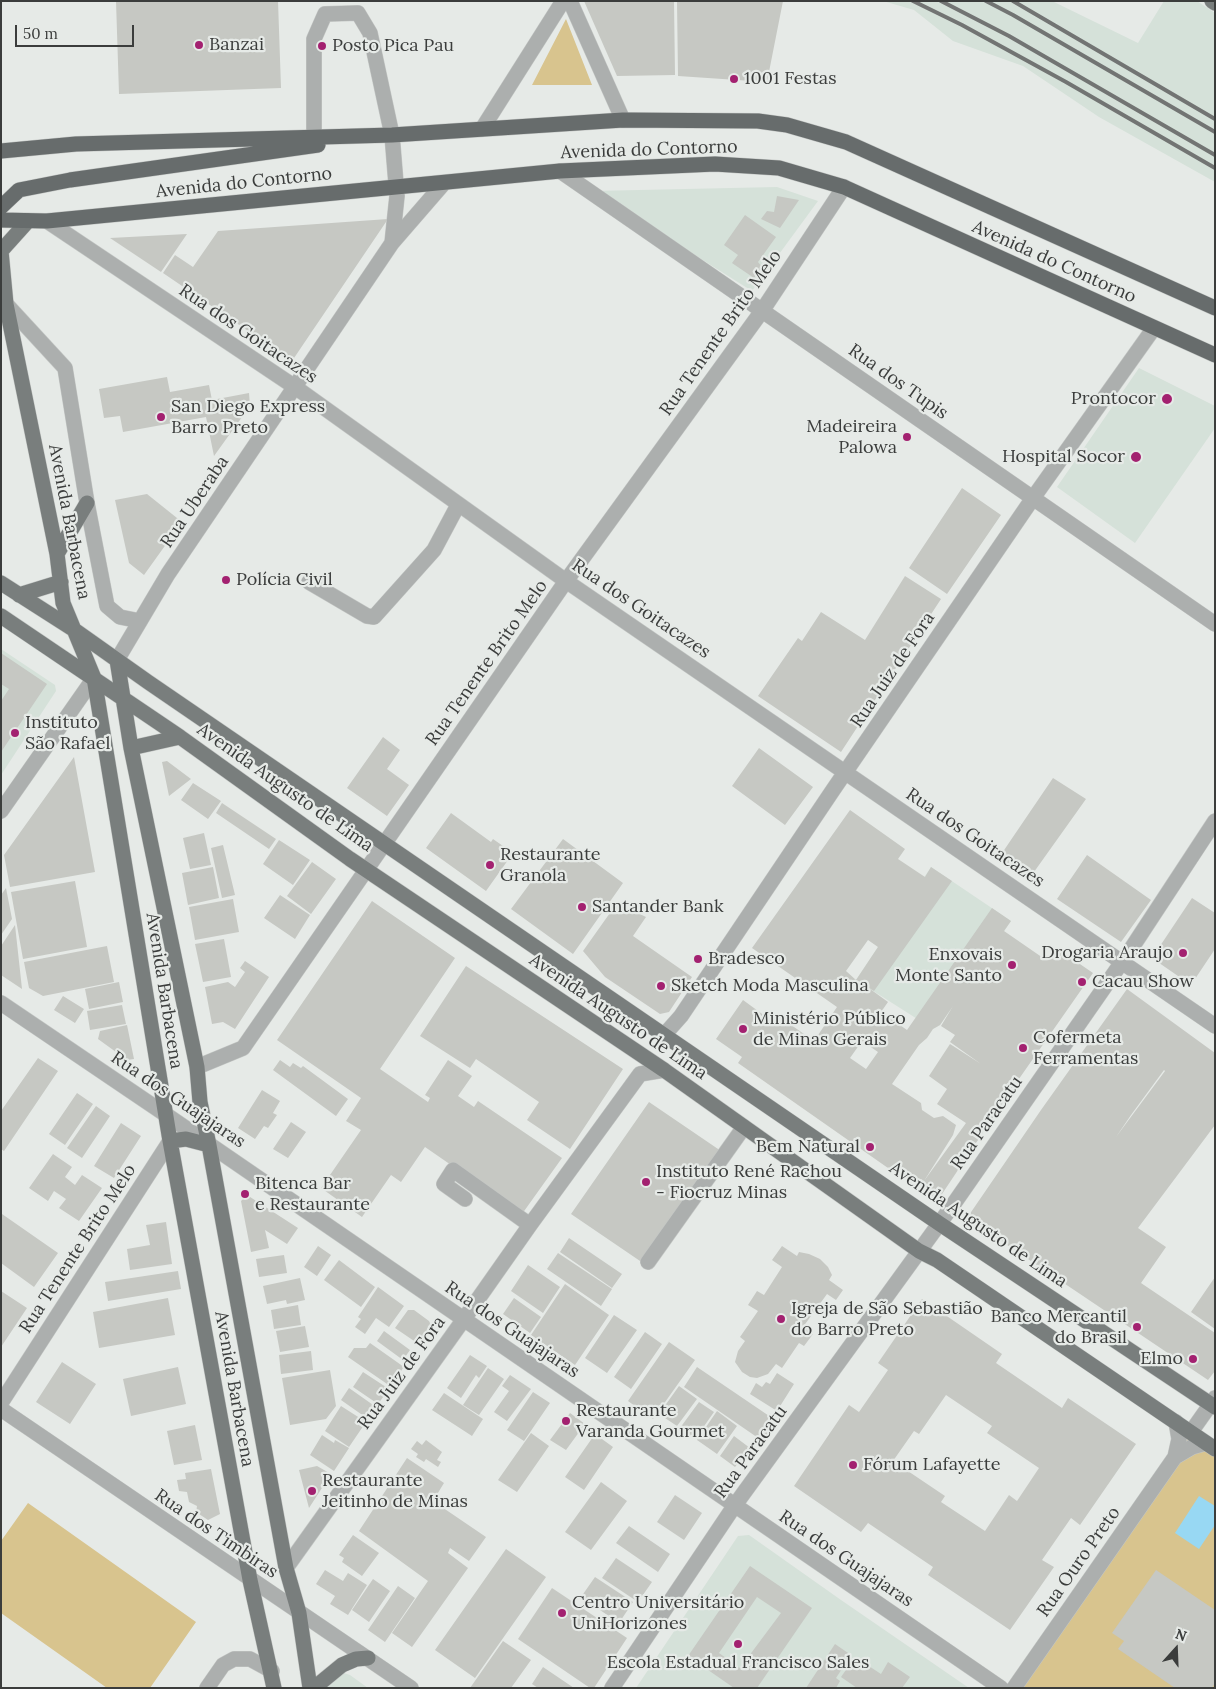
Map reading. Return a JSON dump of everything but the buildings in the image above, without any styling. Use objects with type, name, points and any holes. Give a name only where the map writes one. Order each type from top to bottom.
[{"type":"highway","name":"Avenida do Contorno","points":[[1,151],[76,144],[392,135],[623,120],[758,121],[788,125],[846,142],[1215,308]]},
{"type":"highway","points":[[1,207],[19,190],[70,180],[392,135]]},
{"type":"highway","name":"Avenida do Contorno","points":[[1,220],[47,221],[560,171],[724,165],[779,168],[844,187],[1215,355]]},
{"type":"main road","points":[[1,251],[28,221]]},
{"type":"main road","name":"Avenida Barbacena","points":[[1,251],[3,304],[57,554],[63,604],[76,631],[94,678],[170,1142],[250,1580],[272,1671],[274,1688]]},
{"type":"main road","points":[[57,554],[87,503]]},
{"type":"main road","points":[[19,595],[61,582]]},
{"type":"main road","name":"Avenida Augusto de Lima","points":[[1,584],[76,631],[940,1224],[1213,1403]]},
{"type":"main road","name":"Avenida Augusto de Lima","points":[[1,616],[180,737],[350,859],[664,1070],[919,1251],[953,1271],[1210,1446]]},
{"type":"main road","name":"Avenida Barbacena","points":[[117,660],[131,748],[197,1067],[200,1102],[210,1145],[286,1568],[298,1613],[310,1688]]},
{"type":"main road","points":[[131,748],[180,737]]},
{"type":"main road","points":[[170,1142],[186,1140],[210,1145]]},
{"type":"main road","points":[[314,1688],[342,1665],[356,1659],[368,1658]]},
{"type":"street","points":[[482,129],[564,1]]},
{"type":"street","points":[[570,1],[623,120]]},
{"type":"street","name":"Rua Uberaba","points":[[314,137],[314,39],[325,14],[358,13],[370,34],[392,135],[396,186],[392,243]]},
{"type":"street","name":"Rua dos Tupis","points":[[560,171],[1215,624]]},
{"type":"street","name":"Rua Uberaba","points":[[117,660],[168,574],[392,243],[444,183]]},
{"type":"street","name":"Rua Tenente Brito Melo","points":[[197,1067],[243,1048],[566,581],[762,311],[844,187]]},
{"type":"street","name":"Rua dos Goitacazes","points":[[47,221],[295,387],[566,581],[1215,1026]]},
{"type":"street","name":"Avenida Barbacena","points":[[3,304],[65,368],[87,503],[107,606],[120,617],[140,621]]},
{"type":"street","name":"Rua Juiz de Fora","points":[[665,1034],[681,1016],[1033,498],[1154,328]]},
{"type":"street","points":[[309,582],[367,616],[374,617],[434,550],[458,505]]},
{"type":"street","points":[[1,811],[94,678]]},
{"type":"street","name":"Rua Paracatu","points":[[612,1688],[735,1505],[940,1224],[1215,821]]},
{"type":"street","name":"Rua dos Guajajaras","points":[[1,1003],[166,1114],[1001,1688]]},
{"type":"street","name":"Rua Juiz de Fora","points":[[286,1568],[640,1074],[664,1070]]},
{"type":"street","points":[[648,1262],[744,1127]]},
{"type":"street","name":"Rua Tenente Brito Melo","points":[[1,1403],[170,1142]]},
{"type":"street","points":[[465,1199],[444,1184],[453,1170],[530,1225]]},
{"type":"street","points":[[1191,1432],[1213,1403]]},
{"type":"street","name":"Rua dos Timbiras","points":[[1,1409],[298,1613],[411,1688]]},
{"type":"street","name":"Rua Ouro Preto","points":[[1014,1688],[1175,1457],[1179,1439],[1176,1422]]},
{"type":"street","name":"Rua Ouro Preto","points":[[1175,1457],[1192,1447],[1210,1446]]},
{"type":"street","points":[[207,1688],[223,1665],[234,1659],[250,1659],[272,1671]]},
{"type":"shaded area","points":[[883,1],[1052,1],[1138,43],[1164,1],[1197,1],[1215,13],[1215,182],[1099,117],[1023,66],[953,41],[914,10]]},
{"type":"shaded area","points":[[566,19],[592,85],[532,85]]},
{"type":"shaded area","points":[[777,187],[818,201],[752,291],[593,191]]},
{"type":"shaded area","name":"Hospital Socor","points":[[1139,368],[1215,406],[1215,428],[1135,543],[1057,487]]},
{"type":"shaded area","name":"Instituto São Rafael","points":[[1,649],[55,685],[56,691],[1,775]]},
{"type":"shaded area","points":[[931,867],[1011,921],[940,1025],[933,1029],[856,980]]},
{"type":"shaded area","points":[[1191,1432],[1215,1449],[1215,1688],[1014,1688]]},
{"type":"shaded area","points":[[28,1503],[196,1622],[150,1688],[107,1688],[1,1613],[1,1541]]},
{"type":"shaded area","name":"Escola Estadual Francisco Sales","points":[[749,1535],[969,1688],[636,1688],[738,1536]]},
{"type":"shaded area","points":[[344,1673],[350,1675],[368,1688],[322,1688]]},
{"type":"water","points":[[1199,1496],[1215,1506],[1215,1525],[1199,1549],[1175,1533]]},
{"type":"railway","points":[[913,1],[962,25],[1066,82],[1215,168]]},
{"type":"railway","points":[[941,1],[1009,36],[1215,155]]},
{"type":"railway","points":[[986,1],[1215,132]]},
{"type":"railway","points":[[1013,1],[1215,119]]},
{"type":"place","name":"Banzai","points":[[199,45]]},
{"type":"place","name":"Posto Pica Pau","points":[[322,46]]},
{"type":"place","name":"1001 Festas","points":[[734,79]]},
{"type":"place","name":"Prontocor","points":[[1167,399]]},
{"type":"place","name":"San Diego Express Barro Preto","points":[[161,417]]},
{"type":"place","name":"Madeireira Palowa","points":[[907,437]]},
{"type":"place","name":"Hospital Socor","points":[[1136,457]]},
{"type":"place","name":"Polícia Civil","points":[[226,580]]},
{"type":"place","name":"Instituto São Rafael","points":[[15,733]]},
{"type":"place","name":"Restaurante Granola","points":[[490,865]]},
{"type":"place","name":"Santander Bank","points":[[582,907]]},
{"type":"place","name":"Drogaria Araujo","points":[[1183,953]]},
{"type":"place","name":"Bradesco","points":[[698,959]]},
{"type":"place","name":"Enxovais Monte Santo","points":[[1012,965]]},
{"type":"place","name":"Cacau Show","points":[[1082,982]]},
{"type":"place","name":"Sketch Moda Masculina","points":[[661,986]]},
{"type":"place","name":"Ministério Público de Minas Gerais","points":[[743,1029]]},
{"type":"place","name":"Cofermeta Ferramentas","points":[[1023,1048]]},
{"type":"place","name":"Bem Natural","points":[[870,1147]]},
{"type":"place","name":"Instituto René Rachou - Fiocruz Minas","points":[[646,1182]]},
{"type":"place","name":"Bitenca Bar e Restaurante","points":[[245,1194]]},
{"type":"place","name":"Igreja de São Sebastião do Barro Preto","points":[[781,1319]]},
{"type":"place","name":"Banco Mercantil do Brasil","points":[[1137,1327]]},
{"type":"place","name":"Elmo","points":[[1193,1359]]},
{"type":"place","name":"Restaurante Varanda Gourmet","points":[[566,1421]]},
{"type":"place","name":"Fórum Lafayette","points":[[853,1465]]},
{"type":"place","name":"Restaurante Jeitinho de Minas","points":[[312,1491]]},
{"type":"place","name":"Centro Universitário UniHorizones","points":[[562,1613]]},
{"type":"place","name":"Escola Estadual Francisco Sales","points":[[738,1644]]}]
